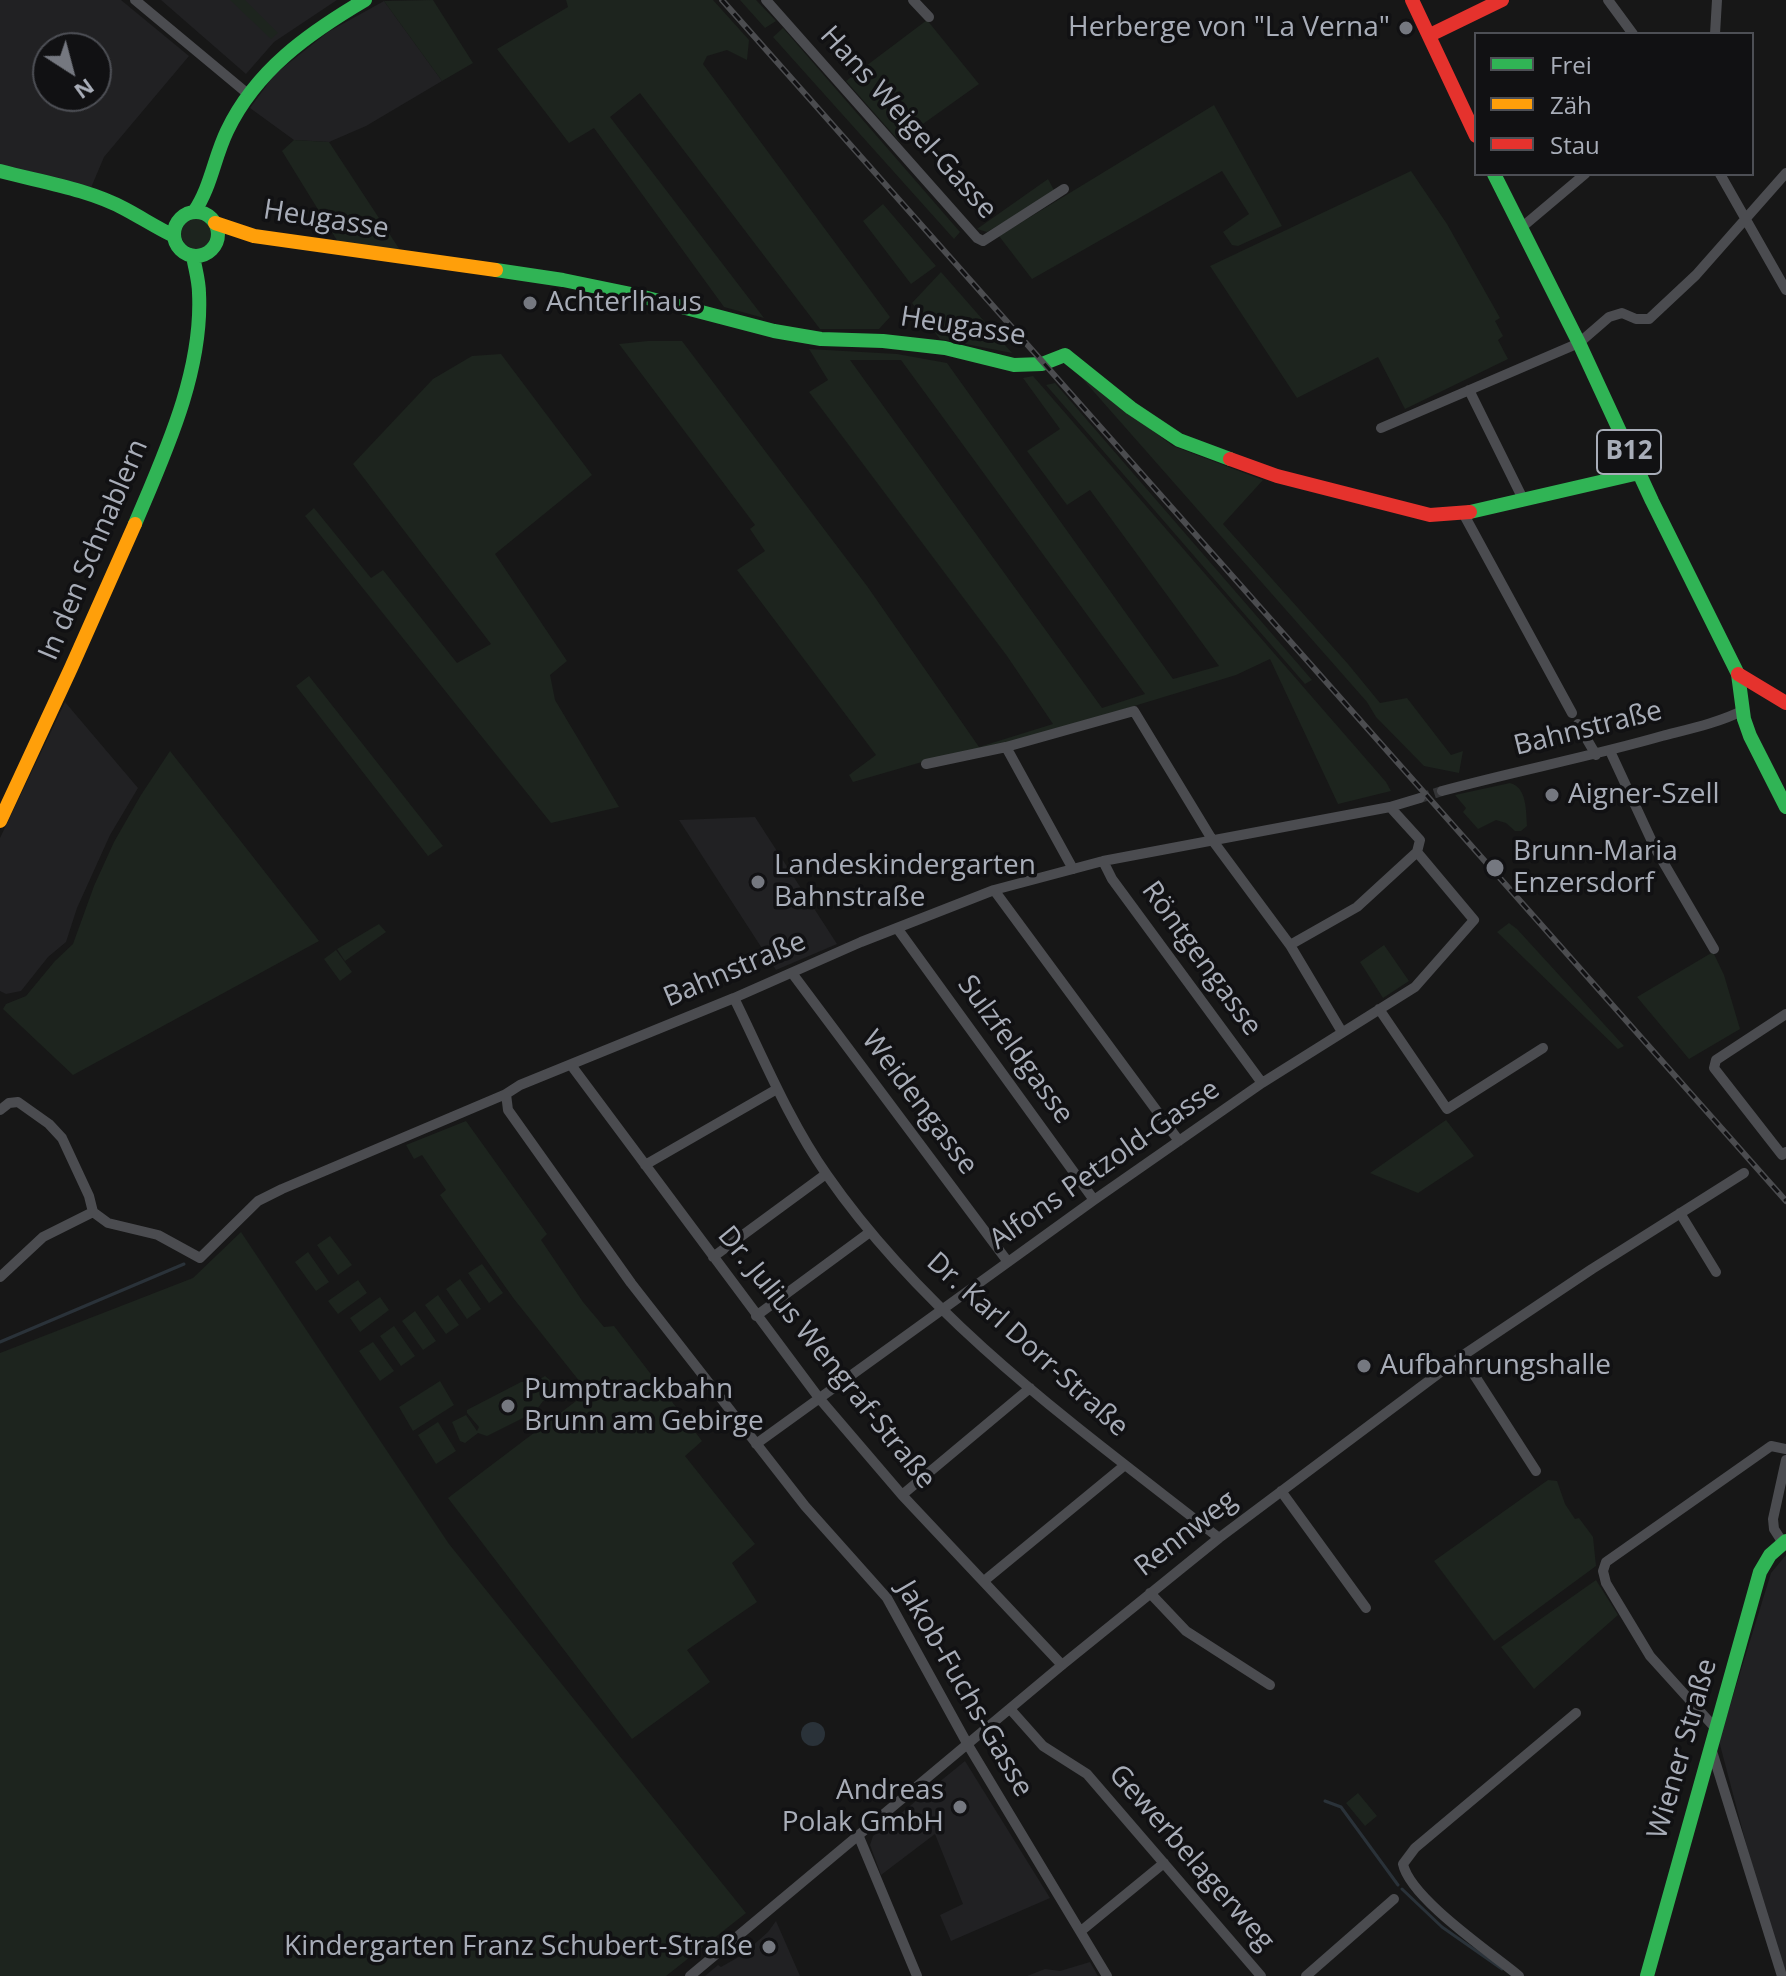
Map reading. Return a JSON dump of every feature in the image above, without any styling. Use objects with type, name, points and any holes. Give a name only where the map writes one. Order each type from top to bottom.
[{"type":"street","points":[[135,0],[248,94]]},
{"type":"street","points":[[194,212],[213,174],[230,124],[248,94],[285,53],[365,0]]},
{"type":"street","name":"Hans Weigel-Gasse","points":[[766,0],[977,238],[983,241],[1064,189]]},
{"type":"street","points":[[913,0],[929,17]]},
{"type":"street","points":[[1412,0],[1474,132]]},
{"type":"street","points":[[1608,0],[1632,32]]},
{"type":"street","points":[[1715,32],[1717,0]]},
{"type":"street","points":[[1430,35],[1495,3]]},
{"type":"street","points":[[0,171],[76,191],[124,208],[148,224],[176,230]]},
{"type":"street","points":[[1381,428],[1579,343],[1609,317],[1622,313],[1636,319],[1649,319],[1696,275],[1786,173]]},
{"type":"street","points":[[213,174],[214,220],[214,245],[193,256],[180,249],[176,230],[184,215],[203,213],[214,220]]},
{"type":"street","name":"B12","points":[[1495,176],[1738,674],[1744,695],[1746,727],[1786,807]]},
{"type":"street","points":[[1521,228],[1583,176]]},
{"type":"street","points":[[1721,176],[1786,290]]},
{"type":"street","name":"Heugasse","points":[[214,220],[243,234],[563,280],[636,295],[774,331],[821,339],[883,341],[945,348],[1014,365],[1042,364],[1065,355],[1131,408],[1179,440],[1277,476],[1430,515],[1463,513],[1524,501],[1639,473]]},
{"type":"street","name":"Heugasse","points":[[214,245],[243,234]]},
{"type":"street","name":"In den Schnablern","points":[[0,821],[4,803],[84,642],[164,454],[190,366],[201,288],[214,245]]},
{"type":"street","name":"In den Schnablern","points":[[193,256],[201,288]]},
{"type":"street","points":[[1469,390],[1524,501]]},
{"type":"street","points":[[1463,513],[1572,713]]},
{"type":"street","points":[[1738,674],[1780,700]]},
{"type":"street","points":[[1744,710],[1758,702],[1780,700]]},
{"type":"street","name":"Bahnstraße","points":[[1442,791],[1596,755],[1744,710]]},
{"type":"street","points":[[926,764],[1006,747],[1134,711],[1213,841],[1290,945],[1342,1032]]},
{"type":"street","points":[[1578,724],[1596,755]]},
{"type":"street","points":[[1006,747],[1073,869]]},
{"type":"street","points":[[1610,751],[1655,848],[1714,949]]},
{"type":"street","name":"Bahnstraße","points":[[93,1212],[108,1223],[158,1235],[200,1258],[258,1201],[404,1135],[506,1094],[520,1085],[994,890],[1103,861],[1390,807],[1420,798]]},
{"type":"street","points":[[1290,945],[1357,907],[1417,852],[1420,840],[1390,807]]},
{"type":"street","name":"Alfons Petzold-Gasse","points":[[756,1444],[1262,1083],[1415,987],[1474,920],[1417,852]]},
{"type":"street","name":"Röntgengasse","points":[[1103,861],[1112,879],[1262,1083]]},
{"type":"street","points":[[994,890],[1179,1141]]},
{"type":"street","name":"Sulzfeldgasse","points":[[897,928],[1094,1200]]},
{"type":"street","name":"Weidengasse","points":[[792,973],[1008,1262]]},
{"type":"street","name":"Dr. Karl Dorr-Straße","points":[[734,998],[777,1089],[826,1174],[870,1232],[943,1309],[1030,1388],[1219,1538]]},
{"type":"street","points":[[1379,1009],[1447,1109],[1543,1048]]},
{"type":"street","points":[[1784,1154],[1714,1068],[1716,1060],[1786,1014]]},
{"type":"street","name":"Dr. Julius Wengraf-Straße","points":[[571,1065],[819,1398],[902,1495],[1062,1665]]},
{"type":"street","points":[[645,1165],[777,1089]]},
{"type":"street","name":"Jakob-Fuchs-Gasse","points":[[506,1094],[508,1110],[613,1258],[805,1506],[887,1598],[968,1745],[1107,1976]]},
{"type":"street","points":[[0,1110],[9,1103],[18,1102],[59,1134],[89,1196],[93,1212],[43,1237],[0,1277]]},
{"type":"street","name":"Rennweg","points":[[690,1976],[1219,1538],[1462,1356],[1744,1173]]},
{"type":"street","points":[[713,1257],[826,1174]]},
{"type":"street","points":[[1680,1213],[1716,1272]]},
{"type":"street","points":[[756,1316],[870,1232]]},
{"type":"street","points":[[1462,1356],[1536,1471]]},
{"type":"street","points":[[902,1495],[1030,1388]]},
{"type":"street","points":[[1716,1729],[1649,1654],[1606,1583],[1603,1571],[1606,1562],[1771,1446],[1786,1449]]},
{"type":"street","name":"Wiener Straße","points":[[1647,1976],[1760,1572],[1770,1555],[1785,1542],[1774,1529],[1773,1519],[1786,1460]]},
{"type":"street","points":[[984,1581],[1125,1465]]},
{"type":"street","points":[[1281,1491],[1366,1608]]},
{"type":"street","points":[[1150,1593],[1186,1631],[1270,1685]]},
{"type":"street","name":"Gewerbelagerweg","points":[[1011,1710],[1043,1746],[1087,1774],[1261,1976]]},
{"type":"street","points":[[1513,1974],[1420,1893],[1404,1873],[1403,1864],[1415,1848],[1576,1713]]},
{"type":"street","points":[[1710,1746],[1782,1976]]},
{"type":"street","points":[[859,1837],[917,1976]]},
{"type":"street","points":[[1081,1931],[1164,1863]]},
{"type":"street","points":[[1306,1976],[1394,1899]]},
{"type":"shaded area","points":[[0,0],[121,0],[189,56],[104,157],[90,190],[0,165]]},
{"type":"shaded area","points":[[161,0],[337,0],[274,42],[246,74]]},
{"type":"shaded area","points":[[230,0],[245,0],[278,33],[271,39]]},
{"type":"shaded area","points":[[433,0],[473,63],[442,81],[384,1]]},
{"type":"shaded area","points":[[566,0],[713,0],[749,40],[747,60],[727,50],[707,56],[703,64],[890,317],[879,329],[820,329],[640,93],[610,117],[764,318],[724,307],[594,128],[569,143],[497,49],[568,7]]},
{"type":"shaded area","points":[[740,0],[756,0],[776,21],[765,28]]},
{"type":"shaded area","points":[[384,1],[442,81],[366,126],[329,142],[294,140],[250,108],[275,74],[328,32]]},
{"type":"shaded area","points":[[927,20],[979,84],[899,141],[846,81]]},
{"type":"shaded area","points":[[783,28],[960,232],[954,239],[773,37]]},
{"type":"shaded area","points":[[1214,105],[1282,226],[1238,246],[1232,245],[1223,232],[1249,214],[1222,171],[1032,279],[999,236]]},
{"type":"shaded area","points":[[294,140],[329,142],[400,250],[338,242],[282,151]]},
{"type":"shaded area","points":[[1411,171],[1447,224],[1500,318],[1495,321],[1503,336],[1498,340],[1508,359],[1405,409],[1378,357],[1297,398],[1210,266]]},
{"type":"shaded area","points":[[1048,179],[1055,192],[987,232],[977,229]]},
{"type":"shaded area","points":[[883,204],[936,266],[911,284],[863,221]]},
{"type":"shaded area","points":[[197,217],[208,222],[213,233],[208,244],[197,249],[186,244],[181,233],[186,222]]},
{"type":"shaded area","points":[[941,272],[1012,353],[940,339],[912,303]]},
{"type":"shaded area","points":[[682,341],[867,586],[979,747],[1053,724],[1007,656],[809,392],[828,380],[809,349],[897,354],[947,363],[1173,679],[1219,666],[1090,490],[1067,505],[1027,451],[1060,429],[1023,378],[1033,376],[1391,791],[1338,804],[1270,659],[1236,675],[1003,746],[922,762],[853,782],[849,775],[876,755],[737,570],[765,551],[750,529],[755,525],[619,344]],"holes":[[[850,360],[901,360],[1145,694],[1102,708]]]},
{"type":"shaded area","points":[[501,354],[592,475],[495,554],[567,661],[550,675],[555,700],[619,807],[551,823],[305,516],[314,508],[371,578],[383,570],[457,663],[491,644],[353,464],[433,379],[472,356]]},
{"type":"shaded area","points":[[1080,376],[1173,446],[1263,480],[1223,524],[1380,703],[1407,698],[1451,755],[1463,751],[1459,773],[1424,766],[1376,717],[1367,702]]},
{"type":"shaded area","points":[[1055,383],[1312,680],[1305,684],[1046,385]]},
{"type":"shaded area","points":[[309,676],[443,846],[428,856],[296,686]]},
{"type":"shaded area","points":[[65,702],[138,788],[110,835],[77,908],[66,942],[48,957],[21,991],[6,994],[0,991],[0,838]]},
{"type":"shaded area","points":[[170,751],[319,941],[73,1075],[3,1009],[6,1004],[26,996],[73,944],[114,842]]},
{"type":"shaded area","points":[[1510,783],[1523,794],[1527,826],[1521,831],[1515,831],[1506,823],[1496,820],[1478,829],[1463,812],[1466,808],[1455,795]]},
{"type":"shaded area","name":"Landeskindergarten Bahnstraße","points":[[755,817],[837,944],[776,970],[679,820]]},
{"type":"shaded area","points":[[1509,923],[1624,1046],[1618,1049],[1497,932]]},
{"type":"shaded area","points":[[379,924],[386,932],[345,961],[337,949]]},
{"type":"shaded area","points":[[1384,945],[1409,981],[1383,998],[1360,962]]},
{"type":"shaded area","points":[[336,950],[352,972],[340,981],[324,959]]},
{"type":"shaded area","points":[[1713,952],[1724,975],[1740,1029],[1689,1059],[1637,997]]},
{"type":"shaded area","points":[[1446,1120],[1474,1156],[1418,1193],[1370,1173]]},
{"type":"shaded area","points":[[466,1121],[547,1234],[541,1240],[583,1302],[604,1327],[614,1326],[702,1441],[685,1456],[755,1544],[732,1563],[757,1602],[687,1650],[710,1682],[632,1739],[448,1498],[588,1392],[514,1299],[440,1195],[446,1190],[422,1155],[414,1159],[406,1145]]},
{"type":"shaded area","points":[[241,1232],[449,1544],[746,1913],[666,1976],[0,1976],[0,1353],[193,1278]]},
{"type":"shaded area","points":[[330,1236],[352,1265],[338,1275],[317,1245]]},
{"type":"shaded area","points":[[308,1252],[329,1282],[316,1291],[295,1262]]},
{"type":"shaded area","points":[[482,1264],[503,1293],[489,1303],[468,1273]]},
{"type":"shaded area","points":[[460,1279],[481,1309],[467,1319],[446,1289]]},
{"type":"shaded area","points":[[358,1280],[367,1293],[338,1314],[328,1301]]},
{"type":"shaded area","points":[[438,1295],[459,1325],[446,1334],[425,1305]]},
{"type":"shaded area","points":[[380,1297],[389,1310],[360,1332],[350,1318]]},
{"type":"shaded area","points":[[415,1311],[436,1341],[423,1350],[402,1321]]},
{"type":"shaded area","points":[[394,1326],[415,1356],[401,1366],[380,1336]]},
{"type":"shaded area","points":[[373,1342],[394,1371],[380,1381],[359,1351]]},
{"type":"shaded area","name":"Pumptrackbahn Brunn am Gebirge","points":[[545,1376],[551,1381],[556,1394],[549,1401],[543,1401],[535,1412],[487,1436],[478,1433],[465,1443],[460,1441],[452,1422],[466,1415],[477,1431],[479,1427],[467,1410],[521,1382],[535,1382]]},
{"type":"shaded area","points":[[440,1381],[454,1405],[413,1431],[399,1407]]},
{"type":"shaded area","points":[[438,1422],[456,1451],[436,1464],[418,1435]]},
{"type":"shaded area","points":[[1548,1480],[1557,1481],[1565,1504],[1593,1537],[1596,1566],[1494,1641],[1434,1561]]},
{"type":"shaded area","points":[[1786,1555],[1786,1976],[1781,1976],[1719,1741],[1771,1573]]},
{"type":"shaded area","points":[[1596,1580],[1618,1615],[1534,1689],[1501,1647]]},
{"type":"shaded area","points":[[813,1722],[821,1726],[825,1734],[821,1742],[813,1746],[805,1742],[801,1734],[805,1726]]},
{"type":"shaded area","points":[[965,1761],[1050,1898],[951,1941],[940,1915],[963,1904],[935,1834],[881,1875],[870,1845],[873,1836]]},
{"type":"shaded area","points":[[1358,1793],[1377,1816],[1365,1826],[1346,1803]]},
{"type":"shaded area","name":"Kindergarten Franz Schubert-Straße","points":[[776,1921],[800,1976],[705,1976],[718,1965],[721,1967],[742,1955]]},
{"type":"shaded area","points":[[1090,1962],[1098,1976],[1027,1976],[1045,1969],[1060,1971]]},
{"type":"waterway","points":[[0,1342],[184,1264]]},
{"type":"waterway","points":[[1325,1801],[1341,1807],[1398,1885]]},
{"type":"waterway","points":[[1402,1889],[1442,1927],[1502,1969]]},
{"type":"tunnel","points":[[1420,798],[1442,791]]},
{"type":"railway","points":[[722,0],[1786,1201]]},
{"type":"traffic: fast","points":[[194,212],[227,131],[253,89],[304,40],[365,0]]},
{"type":"traffic: fast","points":[[0,171],[96,196],[174,236]]},
{"type":"traffic: fast","points":[[1495,176],[1738,674],[1744,719],[1750,736],[1786,807]]},
{"type":"traffic: fast","points":[[196,212],[212,218],[218,234],[212,250],[196,256],[180,250],[174,234],[180,218],[196,212]]},
{"type":"traffic: fast","points":[[135,524],[180,412],[195,352],[199,293],[193,256]]},
{"type":"traffic: fast","points":[[496,270],[636,295],[774,331],[821,339],[883,341],[945,348],[1014,365],[1042,364],[1065,355],[1131,408],[1179,440],[1230,459]]},
{"type":"traffic: fast","points":[[1470,512],[1639,473]]},
{"type":"traffic: fast","points":[[1647,1976],[1760,1572],[1770,1555],[1786,1541]]},
{"type":"traffic: slow","points":[[215,223],[254,236],[496,270]]},
{"type":"traffic: slow","points":[[0,821],[135,524]]},
{"type":"traffic: jam","points":[[1412,0],[1474,132]]},
{"type":"traffic: jam","points":[[1430,35],[1502,0]]},
{"type":"traffic: jam","points":[[1230,459],[1277,476],[1430,515],[1470,512]]},
{"type":"traffic: jam","points":[[1738,674],[1786,703]]},
{"type":"place","name":"Herberge von \"La Verna\"","points":[[1406,28]]},
{"type":"place","name":"Achterlhaus","points":[[530,303]]},
{"type":"place","name":"Aigner-Szell","points":[[1552,795]]},
{"type":"place","name":"Brunn-Maria Enzersdorf","points":[[1495,868]]},
{"type":"place","name":"Landeskindergarten Bahnstraße","points":[[758,882]]},
{"type":"place","name":"Aufbahrungshalle","points":[[1364,1366]]},
{"type":"place","name":"Pumptrackbahn Brunn am Gebirge","points":[[508,1406]]},
{"type":"place","name":"Andreas Polak GmbH","points":[[960,1807]]},
{"type":"place","name":"Kindergarten Franz Schubert-Straße","points":[[769,1947]]}]
